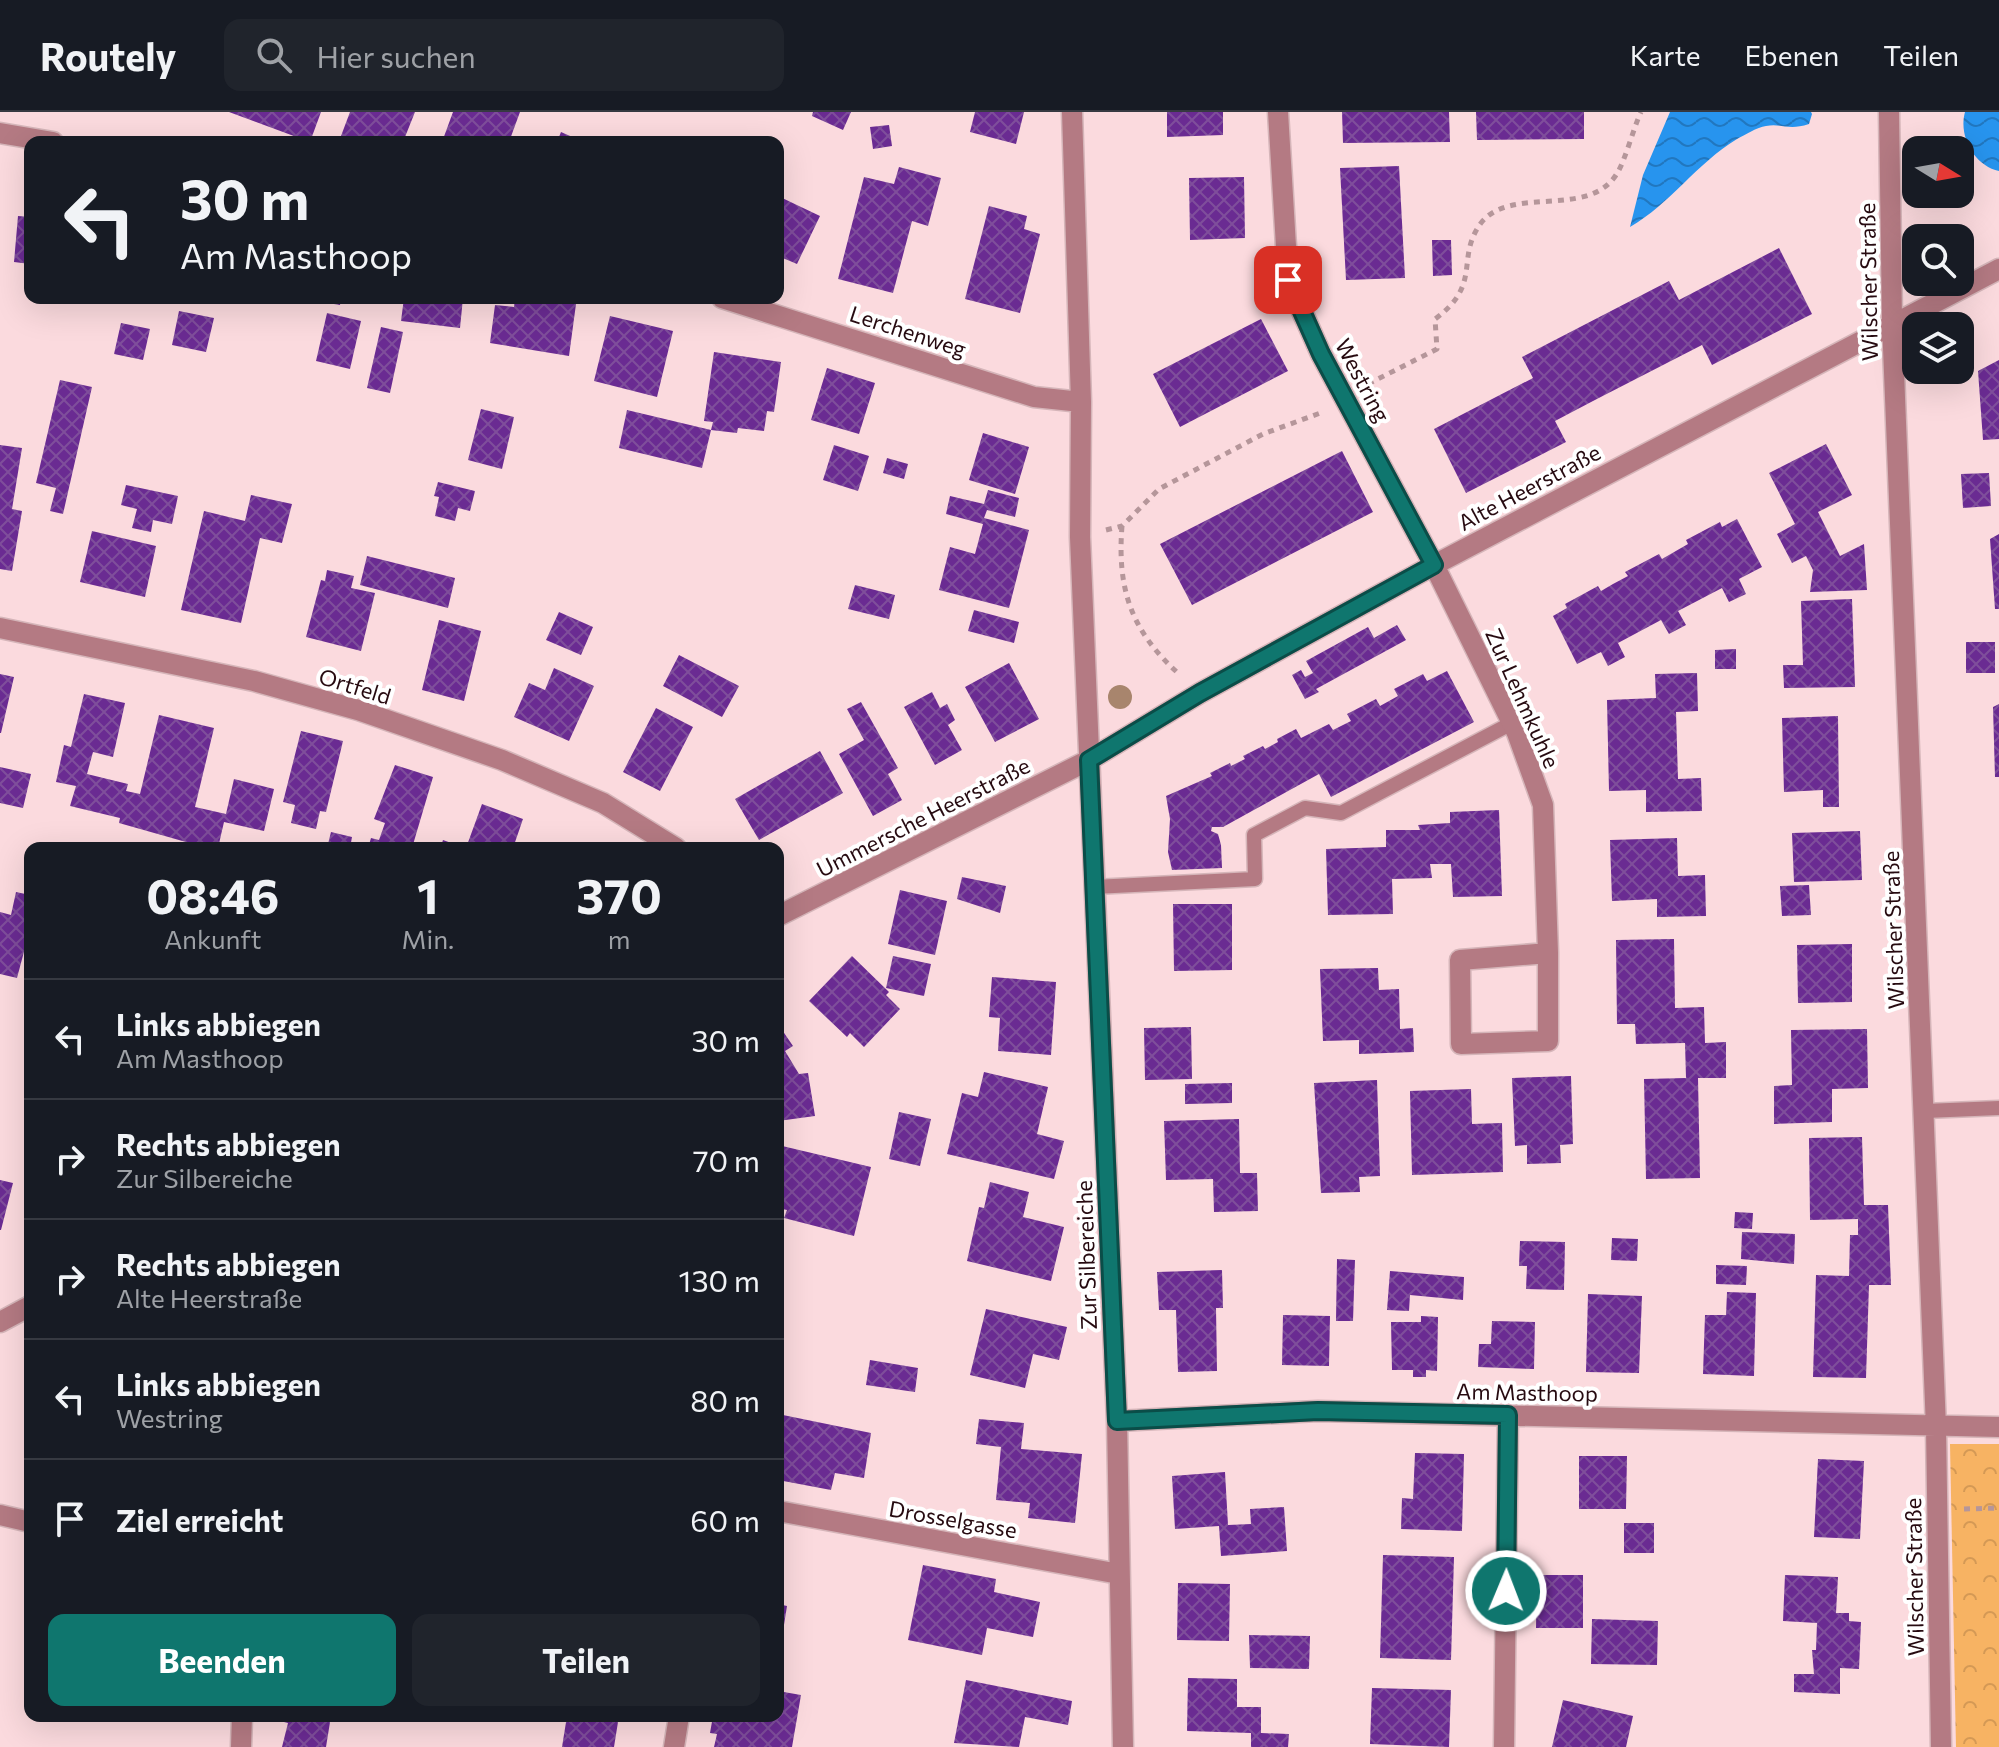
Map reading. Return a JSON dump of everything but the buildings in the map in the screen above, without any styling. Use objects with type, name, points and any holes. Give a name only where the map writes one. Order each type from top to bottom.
[{"type":"street","points":[[1072,112],[1081,402],[1080,537],[1089,760]]},
{"type":"street","name":"Westring","points":[[1278,112],[1288,280],[1345,398],[1434,565]]},
{"type":"street","name":"Wilscher Straße","points":[[1889,112],[1892,322],[1936,1428],[1941,1747]]},
{"type":"street","points":[[0,133],[24,137]]},
{"type":"street","name":"Alte Heerstraße","points":[[1089,760],[1200,693],[1434,565],[1892,322],[1999,269]]},
{"type":"street","name":"Lerchenweg","points":[[741,304],[1034,397],[1081,402]]},
{"type":"street","name":"Zur Lehmkuhle","points":[[1434,565],[1512,723],[1543,805],[1548,953],[1548,1041],[1461,1044],[1460,960],[1548,953]]},
{"type":"street","name":"Ortfeld","points":[[0,628],[254,681],[358,710],[502,760],[603,803],[666,842]]},
{"type":"street","name":"Zur Silbereiche","points":[[1089,760],[1117,1421],[1123,1747]]},
{"type":"street","name":"Ummersche Heerstraße","points":[[784,913],[1089,760]]},
{"type":"street","points":[[0,1322],[24,1309]]},
{"type":"street","name":"Am Masthoop","points":[[1117,1421],[1318,1411],[1936,1428],[1999,1427]]},
{"type":"street","points":[[1504,1747],[1508,1415]]},
{"type":"street","name":"Drosselgasse","points":[[784,1512],[1119,1574]]},
{"type":"street","points":[[0,1515],[24,1521]]},
{"type":"street","points":[[241,1747],[242,1722]]},
{"type":"street","points":[[674,1747],[678,1722]]},
{"type":"lane","points":[[1094,887],[1255,879],[1254,835],[1305,808],[1341,813],[1512,723]]},
{"type":"lane","points":[[1925,1111],[1999,1108]]},
{"type":"path","points":[[1080,537],[1122,526],[1159,489],[1263,434],[1333,408],[1387,372],[1416,363],[1437,349],[1435,319],[1458,300],[1472,239],[1482,221],[1502,209],[1594,194],[1616,175],[1641,112]]},
{"type":"path","points":[[1122,526],[1119,564],[1126,600],[1149,643],[1200,693]]},
{"type":"green space","points":[[1950,1444],[1999,1444],[1999,1747],[1956,1747]]},
{"type":"water","points":[[1670,112],[1812,114],[1809,124],[1762,127],[1737,139],[1630,227],[1643,175]]},
{"type":"water","points":[[1965,112],[1999,112],[1999,171],[1990,168],[1974,154],[1974,136],[1965,136]]},
{"type":"route","points":[[1288,280],[1321,354],[1434,565],[1200,693],[1089,760],[1117,1421],[1318,1411],[1508,1415],[1506,1591]]}]
